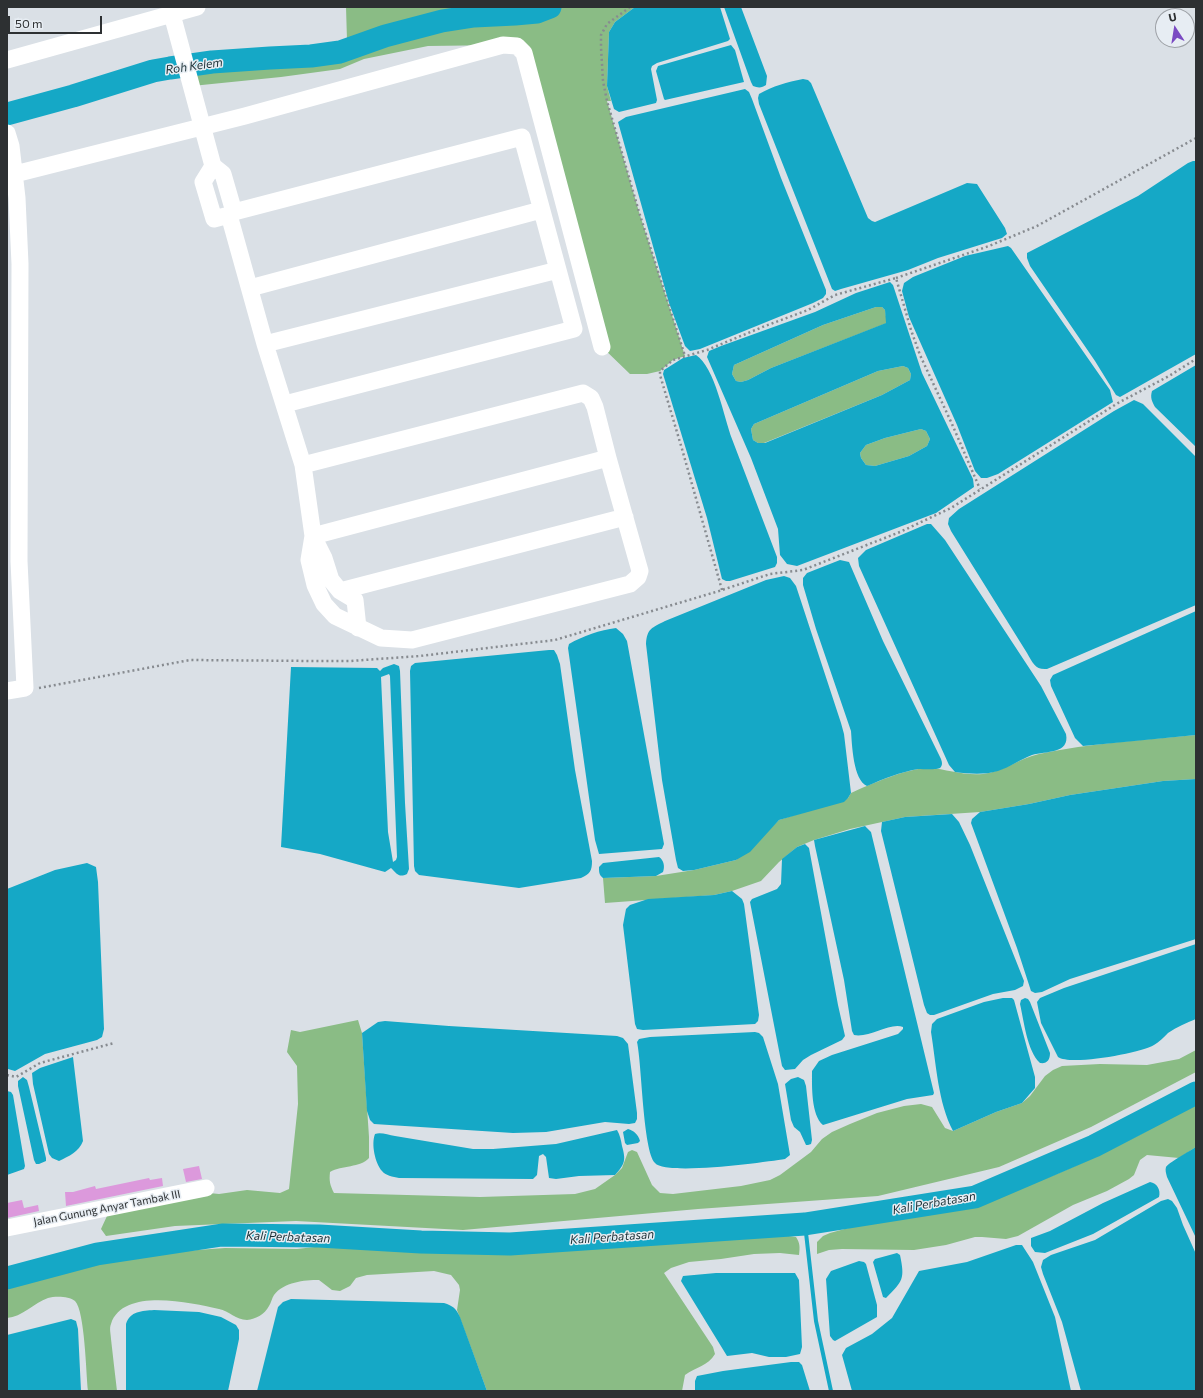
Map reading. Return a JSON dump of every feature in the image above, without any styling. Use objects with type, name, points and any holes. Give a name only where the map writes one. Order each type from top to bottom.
[{"type":"street","points":[[7,60],[171,10],[197,7]]},
{"type":"street","points":[[171,10],[204,127],[213,166],[203,182],[214,219],[522,137],[574,329],[285,404]]},
{"type":"street","points":[[10,176],[204,127],[503,45],[516,46],[524,53],[602,347]]},
{"type":"street","points":[[7,133],[11,146],[10,176],[17,198],[20,264],[13,562],[25,688],[7,691]]},
{"type":"street","points":[[250,288],[541,210]]},
{"type":"street","points":[[232,213],[265,344],[303,465],[313,536],[309,560],[315,585],[324,604],[335,616],[381,638],[412,640],[630,584],[638,577],[640,571],[595,407],[591,398],[583,393],[303,465]]},
{"type":"street","points":[[265,344],[558,270]]},
{"type":"street","points":[[313,536],[608,458]]},
{"type":"street","points":[[340,591],[625,518]]},
{"type":"street","points":[[313,536],[324,558],[331,580],[340,591],[355,600],[358,628]]},
{"type":"street","name":"Jalan Gunung Anyar Tambak III","points":[[7,1228],[206,1188]]},
{"type":"path","points":[[630,7],[608,24],[601,35],[603,81],[607,101],[638,212],[685,356]]},
{"type":"path","points":[[722,590],[660,371],[673,360],[707,350],[808,310],[835,295],[896,278],[989,246],[1036,226],[1196,138]]},
{"type":"path","points":[[896,278],[908,323],[920,355],[980,489]]},
{"type":"path","points":[[25,688],[55,685],[190,660],[350,661],[420,656],[555,640],[722,590],[770,574],[803,570],[900,532],[951,508],[1118,403],[1169,376],[1196,359]]},
{"type":"path","points":[[7,1075],[16,1077],[40,1063],[114,1043]]},
{"type":"green space","points":[[346,7],[635,7],[615,22],[609,32],[607,86],[611,101],[607,101],[639,212],[685,356],[673,360],[660,371],[647,374],[630,374],[602,347],[524,53],[503,45],[428,46],[364,59],[340,69],[281,77],[192,86],[184,55],[281,50],[347,40]]},
{"type":"green space","points":[[876,307],[882,307],[885,310],[887,323],[771,368],[748,380],[741,382],[736,381],[732,374],[734,365],[823,325]]},
{"type":"green space","points":[[903,366],[908,368],[911,374],[910,380],[882,395],[764,443],[758,443],[753,440],[751,429],[754,424],[878,371]]},
{"type":"green space","points":[[921,429],[926,431],[930,439],[927,446],[909,456],[875,466],[866,465],[861,458],[860,453],[866,445],[885,438]]},
{"type":"green space","points":[[1196,735],[1196,779],[1163,781],[1070,795],[1029,804],[980,812],[905,817],[850,829],[797,847],[779,862],[761,881],[732,891],[714,895],[605,903],[603,878],[656,876],[694,870],[736,860],[779,820],[848,798],[851,793],[879,781],[910,771],[929,768],[969,774],[983,774],[998,771],[1032,756],[1059,750],[1118,742]]},
{"type":"green space","points":[[358,1020],[362,1033],[369,1158],[356,1165],[340,1168],[330,1172],[330,1183],[334,1193],[480,1197],[575,1194],[595,1189],[615,1175],[622,1168],[628,1152],[632,1150],[637,1152],[652,1185],[660,1193],[673,1194],[741,1186],[770,1180],[780,1175],[811,1152],[822,1139],[832,1132],[877,1113],[904,1106],[921,1104],[932,1107],[945,1128],[953,1131],[996,1112],[1022,1103],[1030,1096],[1045,1076],[1062,1066],[1100,1064],[1147,1065],[1179,1059],[1196,1050],[1196,1072],[1091,1127],[999,1167],[878,1196],[698,1209],[463,1230],[296,1221],[175,1226],[106,1236],[101,1229],[107,1216],[209,1193],[219,1194],[247,1190],[280,1193],[289,1189],[298,1104],[297,1066],[287,1052],[291,1030],[300,1032]]},
{"type":"green space","points":[[1196,1103],[1196,1147],[1179,1158],[1147,1155],[1140,1160],[1134,1175],[1129,1179],[1107,1191],[1073,1205],[1018,1236],[1006,1239],[975,1237],[946,1245],[914,1250],[842,1249],[829,1250],[817,1254],[817,1242],[823,1236],[830,1233],[851,1227],[960,1207],[1029,1185],[1114,1148]]},
{"type":"green space","points":[[736,1237],[796,1237],[800,1250],[799,1255],[780,1253],[754,1254],[689,1262],[671,1268],[664,1273],[713,1347],[715,1354],[705,1364],[685,1375],[682,1391],[487,1391],[457,1310],[460,1290],[459,1285],[451,1275],[434,1271],[367,1275],[356,1278],[350,1286],[340,1291],[332,1290],[319,1280],[295,1283],[283,1287],[278,1291],[263,1314],[254,1319],[247,1320],[239,1319],[219,1309],[176,1301],[143,1301],[129,1305],[118,1312],[110,1327],[117,1391],[88,1391],[81,1317],[75,1301],[72,1299],[62,1297],[48,1298],[23,1313],[7,1318],[7,1285],[65,1267],[114,1256],[225,1248],[297,1249],[323,1246],[376,1248],[535,1249],[595,1244],[643,1246]]},
{"type":"water","points":[[635,7],[720,7],[730,39],[728,41],[657,63],[652,66],[651,69],[657,100],[656,103],[619,112],[614,109],[607,86],[609,32],[615,22]]},
{"type":"water","points":[[724,7],[741,7],[767,76],[766,85],[760,87],[753,86]]},
{"type":"water","points":[[731,45],[735,50],[744,82],[664,99],[656,71],[658,66]]},
{"type":"water","points":[[803,79],[808,80],[811,83],[868,218],[875,222],[967,183],[977,184],[1005,228],[1007,234],[1002,238],[938,258],[908,270],[835,291],[832,289],[759,104],[758,98],[759,94],[770,89]]},
{"type":"water","points":[[745,89],[749,92],[752,99],[781,178],[826,290],[826,294],[823,298],[813,303],[700,349],[690,351],[685,346],[669,303],[618,122],[626,117]]},
{"type":"water","points":[[1193,161],[1196,161],[1196,354],[1120,397],[1116,395],[1095,361],[1030,266],[1027,253],[1138,196]]},
{"type":"water","points":[[1008,246],[1011,248],[1110,390],[1113,402],[998,474],[987,478],[981,478],[975,471],[957,425],[909,317],[902,291],[904,283],[913,277],[965,256]]},
{"type":"water","points":[[890,282],[893,285],[922,373],[973,479],[974,487],[936,513],[797,566],[787,564],[780,555],[778,529],[751,458],[707,357],[709,351],[815,312],[856,293]],"holes":[[[876,307],[882,307],[885,310],[886,323],[771,368],[748,380],[741,382],[736,381],[732,374],[734,365],[823,325]],[[903,366],[908,368],[911,374],[910,380],[882,395],[765,443],[758,443],[753,440],[751,429],[754,424],[878,371]],[[921,429],[926,431],[930,439],[927,446],[909,456],[875,466],[866,465],[861,458],[860,453],[866,445],[885,438]]]},
{"type":"water","points":[[696,355],[703,361],[714,381],[732,439],[777,557],[775,567],[730,581],[722,579],[707,518],[663,374],[664,370],[683,358]]},
{"type":"water","points":[[1196,365],[1196,447],[1155,407],[1151,396],[1152,391]]},
{"type":"water","points":[[1134,400],[1143,404],[1196,457],[1196,605],[1047,669],[1037,667],[1033,663],[951,531],[948,524],[949,518],[959,509],[1114,411]]},
{"type":"water","points":[[927,524],[931,524],[945,540],[1041,686],[1066,734],[1066,740],[1061,748],[1050,752],[1032,755],[998,771],[982,774],[955,772],[949,765],[859,566],[858,558],[866,550]]},
{"type":"water","points":[[840,560],[849,562],[883,641],[941,759],[942,765],[938,769],[912,770],[867,786],[859,777],[854,761],[851,731],[816,629],[803,585],[803,578],[807,573]]},
{"type":"water","points":[[784,576],[790,578],[796,586],[841,723],[844,734],[851,793],[844,802],[779,820],[750,852],[736,860],[694,870],[683,871],[678,868],[676,860],[662,780],[646,644],[649,632],[651,629],[665,621],[766,580]]},
{"type":"water","points":[[1196,611],[1196,735],[1083,746],[1075,738],[1051,686],[1050,680],[1053,675]]},
{"type":"water","points":[[616,628],[623,634],[627,641],[664,844],[662,849],[599,854],[595,840],[568,648],[569,644],[586,636]]},
{"type":"water","points":[[554,650],[560,664],[575,770],[592,861],[590,872],[581,878],[519,888],[419,875],[415,871],[414,866],[411,666],[415,663]]},
{"type":"water","points":[[394,664],[399,666],[400,671],[409,869],[407,874],[402,876],[398,875],[391,868],[385,872],[320,854],[281,847],[291,667],[377,668],[380,671],[383,668]],"holes":[[[389,674],[397,857],[393,862],[388,832],[381,677]]]},
{"type":"water","points":[[1196,779],[1196,939],[1070,979],[1042,992],[1035,993],[1031,991],[1017,948],[971,823],[972,819],[980,812],[1029,804],[1070,795],[1163,781]]},
{"type":"water","points":[[952,814],[959,822],[970,845],[1024,981],[1023,986],[1015,990],[993,994],[934,1015],[930,1015],[927,1013],[924,1005],[881,831],[882,822],[905,817]]},
{"type":"water","points":[[865,826],[871,832],[934,1093],[933,1095],[907,1099],[823,1125],[816,1114],[812,1092],[812,1071],[819,1061],[832,1055],[898,1034],[903,1029],[903,1027],[898,1026],[860,1035],[854,1035],[852,1031],[844,980],[815,846],[814,840]]},
{"type":"water","points":[[805,844],[809,848],[845,1036],[842,1040],[803,1060],[795,1069],[785,1070],[782,1066],[750,902],[752,899],[777,889],[781,884],[782,859],[797,847]]},
{"type":"water","points":[[659,857],[663,862],[664,870],[656,876],[603,878],[600,873],[599,867],[603,863]]},
{"type":"water","points":[[87,863],[96,867],[98,882],[104,1029],[102,1037],[97,1040],[45,1054],[15,1071],[8,1069],[7,889],[55,870]]},
{"type":"water","points":[[732,891],[742,899],[744,904],[759,1015],[758,1021],[755,1024],[643,1030],[637,1029],[635,1024],[623,925],[626,909],[630,905],[648,899],[714,895]]},
{"type":"water","points":[[1196,944],[1196,1019],[1171,1031],[1154,1045],[1135,1052],[1077,1060],[1058,1057],[1041,1023],[1037,1002],[1040,998],[1064,988]]},
{"type":"water","points":[[1003,998],[1012,998],[1014,1000],[1035,1077],[1035,1088],[1022,1103],[996,1112],[953,1131],[941,1096],[931,1032],[932,1024],[937,1019],[984,1002]]},
{"type":"water","points":[[1025,998],[1030,1002],[1050,1053],[1049,1060],[1045,1063],[1040,1063],[1029,1044],[1020,1004],[1021,1000]]},
{"type":"water","points":[[385,1021],[617,1036],[623,1038],[628,1044],[637,1119],[635,1123],[629,1124],[605,1122],[546,1132],[513,1133],[374,1124],[370,1120],[367,1111],[362,1033],[378,1022]]},
{"type":"water","points":[[759,1033],[763,1037],[778,1084],[790,1155],[785,1159],[717,1167],[677,1168],[663,1167],[655,1163],[651,1155],[645,1125],[637,1042],[639,1039],[650,1037]]},
{"type":"water","points":[[73,1057],[83,1141],[76,1151],[59,1161],[52,1158],[49,1154],[33,1084],[32,1073],[40,1068]]},
{"type":"water","points":[[23,1077],[27,1080],[29,1087],[46,1158],[46,1161],[39,1164],[36,1164],[34,1160],[18,1086],[18,1081]]},
{"type":"water","points":[[798,1077],[804,1080],[806,1086],[812,1140],[811,1144],[808,1145],[806,1145],[800,1132],[794,1127],[791,1120],[785,1084],[791,1079]]},
{"type":"water","points":[[7,1091],[11,1092],[13,1095],[25,1166],[24,1169],[7,1175]]},
{"type":"water","points":[[628,1129],[637,1135],[640,1141],[638,1143],[627,1145],[625,1143],[623,1132]]},
{"type":"water","points":[[617,1130],[621,1140],[624,1162],[615,1175],[579,1176],[556,1179],[549,1178],[546,1157],[543,1154],[539,1156],[537,1175],[533,1179],[399,1178],[387,1175],[382,1171],[377,1163],[373,1143],[375,1134],[377,1133],[473,1149],[493,1149],[556,1144]]},
{"type":"water","points":[[1196,1147],[1196,1238],[1167,1177],[1166,1167]]},
{"type":"water","points":[[1150,1182],[1158,1187],[1159,1197],[1093,1234],[1045,1253],[1035,1252],[1031,1246],[1031,1238],[1050,1231],[1103,1203]]},
{"type":"water","points":[[1168,1199],[1172,1201],[1177,1208],[1196,1254],[1196,1391],[1081,1391],[1062,1322],[1043,1274],[1041,1267],[1043,1260],[1051,1255],[1095,1240],[1161,1201]]},
{"type":"water","points":[[1016,1245],[1022,1245],[1033,1262],[1055,1317],[1071,1391],[852,1391],[842,1355],[846,1348],[872,1334],[892,1318],[919,1271],[967,1262]]},
{"type":"water","points":[[897,1253],[900,1255],[902,1263],[902,1275],[899,1283],[886,1298],[883,1297],[873,1262],[875,1259]]},
{"type":"water","points":[[859,1261],[866,1264],[877,1305],[877,1317],[835,1341],[830,1336],[826,1279],[831,1271]]},
{"type":"water","points":[[716,1273],[795,1273],[799,1280],[802,1347],[800,1354],[786,1357],[769,1357],[752,1353],[727,1356],[681,1281],[683,1276]]},
{"type":"water","points":[[291,1299],[444,1303],[450,1305],[456,1309],[460,1317],[487,1391],[257,1391],[278,1307],[283,1302]]},
{"type":"water","points":[[154,1310],[199,1312],[221,1317],[236,1325],[239,1330],[239,1339],[228,1391],[126,1391],[126,1324],[130,1316],[137,1312]]},
{"type":"water","points":[[71,1319],[76,1321],[78,1329],[81,1391],[7,1391],[7,1335]]},
{"type":"water","points":[[799,1362],[802,1365],[810,1391],[695,1391],[695,1381],[697,1376]]},
{"type":"building","points":[[199,1166],[202,1179],[186,1182],[183,1169]]},
{"type":"building","points":[[149,1178],[150,1180],[162,1178],[163,1186],[66,1206],[65,1192],[73,1192],[95,1186],[96,1189]]},
{"type":"building","points":[[22,1200],[24,1208],[38,1205],[39,1211],[7,1218],[7,1203]]},
{"type":"waterway","name":"Roh Kelem","points":[[7,114],[73,96],[153,71],[212,62],[311,56],[340,52],[385,36],[442,21],[474,16],[537,12],[550,7]]},
{"type":"waterway","name":"Kali Perbatasan","points":[[7,1278],[97,1254],[222,1235],[319,1236],[421,1242],[510,1244],[805,1224],[975,1197],[1094,1146],[1196,1093]]},
{"type":"waterway","points":[[805,1224],[816,1321],[831,1391]]}]
